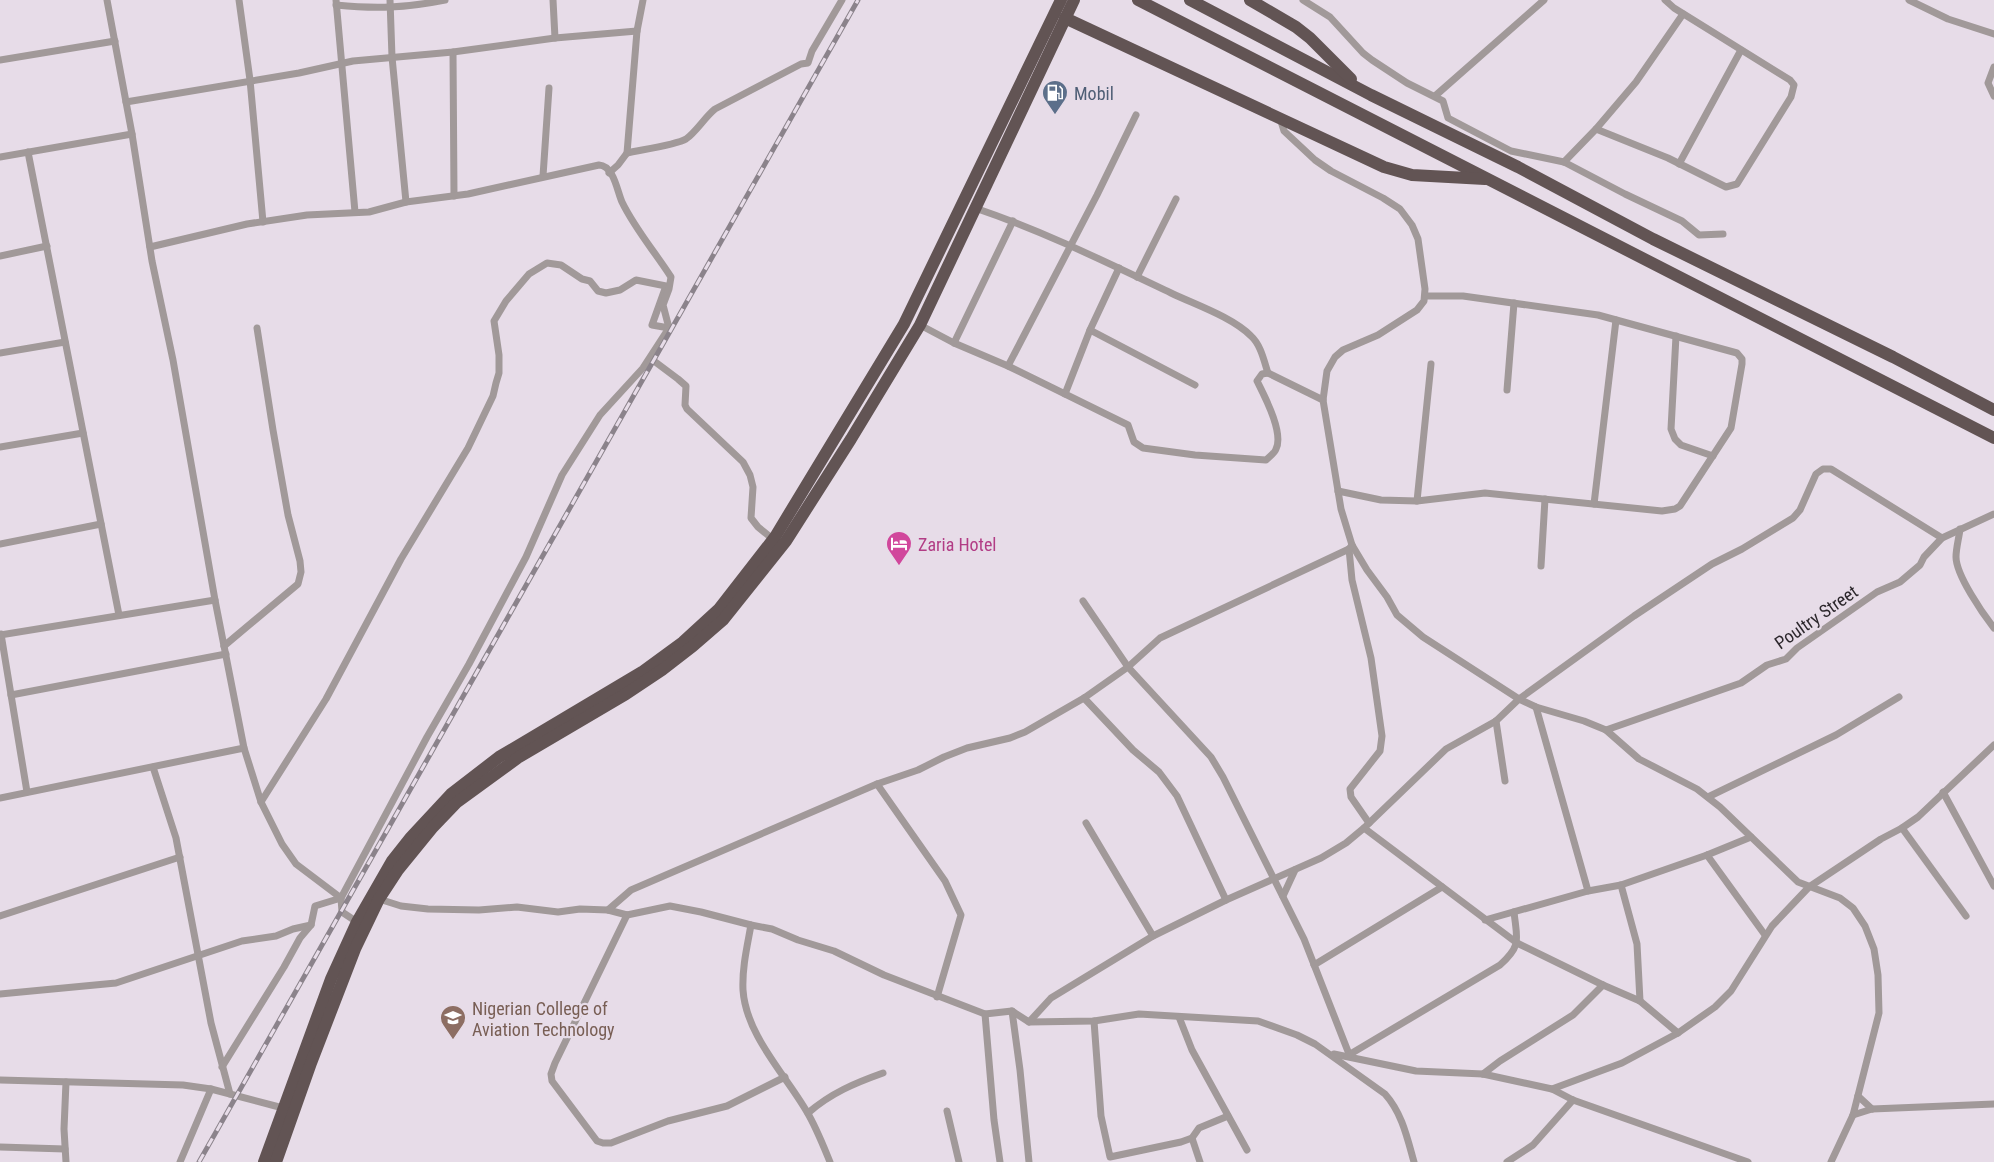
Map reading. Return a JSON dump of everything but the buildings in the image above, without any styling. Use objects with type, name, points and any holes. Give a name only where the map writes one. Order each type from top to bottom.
[{"type":"highway","points":[[264,1162],[331,979],[357,922],[392,861],[451,794],[506,753],[642,672],[683,642],[719,609],[774,540],[904,324],[1061,0]]},
{"type":"highway","points":[[276,1162],[334,1000],[355,949],[379,899],[398,870],[433,827],[456,803],[519,757],[662,670],[723,620],[786,542],[920,325],[1074,0]]},
{"type":"highway","points":[[1138,0],[1994,438]]},
{"type":"highway","points":[[1190,0],[1371,95],[1518,167],[1663,245],[1893,357],[1994,411]]},
{"type":"highway","points":[[1250,0],[1296,27],[1347,76],[1371,95]]},
{"type":"highway","points":[[1065,18],[1398,172],[1429,177],[1479,178],[1497,183]]},
{"type":"highway","points":[[1258,61],[1267,40]]},
{"type":"street","points":[[107,0],[150,247],[244,748],[261,802],[282,844],[296,864],[342,898]]},
{"type":"street","points":[[238,0],[250,80],[263,222]]},
{"type":"street","points":[[355,212],[336,2],[391,4],[445,0]]},
{"type":"street","points":[[552,0],[555,38]]},
{"type":"street","points":[[609,173],[627,153],[637,31],[643,0]]},
{"type":"street","points":[[627,153],[682,141],[716,109],[801,64],[808,63],[812,51],[842,0]]},
{"type":"street","points":[[1303,0],[1330,16],[1372,60],[1407,83],[1443,101],[1448,118],[1511,151],[1564,162],[1682,221],[1699,235],[1723,234]]},
{"type":"street","points":[[1435,96],[1544,0]]},
{"type":"street","points":[[1596,129],[1679,164],[1726,187],[1737,184],[1791,97],[1794,85],[1790,80],[1674,9],[1665,0]]},
{"type":"street","points":[[1909,0],[1948,19],[1994,34]]},
{"type":"street","points":[[391,4],[392,57],[406,202]]},
{"type":"street","points":[[1564,162],[1636,82],[1683,14]]},
{"type":"street","points":[[126,102],[299,73],[342,63],[453,52],[555,38],[637,31]]},
{"type":"street","points":[[0,60],[115,40]]},
{"type":"street","points":[[1679,164],[1741,50]]},
{"type":"street","points":[[453,52],[454,196]]},
{"type":"street","points":[[1994,67],[1988,83],[1994,96]]},
{"type":"street","points":[[543,176],[549,88]]},
{"type":"street","points":[[1008,366],[1136,115]]},
{"type":"street","points":[[1280,117],[1284,131],[1315,160],[1400,209],[1412,225],[1418,239],[1423,263],[1426,296],[1422,305],[1378,335],[1343,350],[1335,357],[1327,371],[1323,400],[1341,509],[1350,547],[1352,580],[1371,658],[1382,736],[1380,751],[1350,789],[1352,797],[1366,826],[1485,920],[1517,943],[1640,1001],[1678,1033]]},
{"type":"street","points":[[0,157],[132,134]]},
{"type":"street","points":[[28,152],[119,615]]},
{"type":"street","points":[[150,247],[222,229],[307,215],[369,212],[406,202],[480,192],[543,176],[604,165],[622,202],[671,277],[663,305],[669,328],[644,368],[600,415],[562,475],[526,557],[342,898],[342,912],[357,922]]},
{"type":"street","points":[[1137,277],[1176,199]]},
{"type":"street","points":[[975,208],[1071,245],[1241,328],[1253,337],[1258,345],[1268,373]]},
{"type":"street","points":[[954,343],[1013,221]]},
{"type":"street","points":[[0,256],[47,246]]},
{"type":"street","points":[[261,802],[326,699],[401,559],[468,448],[493,396],[499,373],[494,321],[519,284],[539,267],[547,263],[554,263],[590,281],[598,291],[606,293],[620,290],[636,280],[666,286],[652,326],[669,328]]},
{"type":"street","points":[[1065,394],[1090,330],[1119,268]]},
{"type":"street","points":[[1338,491],[1381,500],[1417,501],[1485,493],[1662,511],[1680,506],[1727,437],[1734,419],[1742,359],[1737,353],[1598,315],[1463,296],[1426,296]]},
{"type":"street","points":[[1507,390],[1514,303]]},
{"type":"street","points":[[1594,504],[1616,320]]},
{"type":"street","points":[[920,325],[1128,425],[1134,442],[1143,448],[1195,455],[1266,460],[1277,449],[1278,436],[1274,416],[1257,381],[1262,374],[1268,373],[1323,400]]},
{"type":"street","points":[[224,646],[298,584],[301,572],[288,515],[257,328]]},
{"type":"street","points":[[1090,330],[1195,385]]},
{"type":"street","points":[[1676,336],[1671,429],[1675,439],[1681,445],[1713,456]]},
{"type":"street","points":[[0,353],[65,342]]},
{"type":"street","points":[[653,354],[654,361],[686,386],[687,409],[743,462],[753,487],[751,518],[774,540]]},
{"type":"street","points":[[1417,501],[1431,364]]},
{"type":"street","points":[[0,447],[83,433]]},
{"type":"street","points":[[1029,1022],[1051,998],[1154,936],[1226,900],[1322,858],[1346,843],[1446,749],[1496,721],[1519,699],[1634,616],[1712,564],[1793,518],[1800,510],[1816,474],[1823,469],[1831,469],[1942,538]]},
{"type":"street","points":[[1541,566],[1545,499]]},
{"type":"street","name":"Poultry Street","points":[[1606,730],[1741,683],[1767,665],[1786,659],[1797,648],[1878,592],[1900,582],[1920,565],[1924,557],[1942,538],[1994,514]]},
{"type":"street","points":[[0,544],[101,524]]},
{"type":"street","points":[[1960,529],[1956,559],[1959,570],[1983,614],[1994,628]]},
{"type":"street","points":[[608,910],[631,890],[877,784],[918,770],[968,748],[1010,738],[1084,698],[1128,667],[1160,638],[1350,547]]},
{"type":"street","points":[[1350,547],[1388,597],[1397,615],[1423,637],[1519,699],[1536,707],[1606,730],[1639,759],[1683,780],[1708,797],[1798,882],[1840,898],[1853,908],[1865,926],[1874,949],[1878,975],[1879,1013],[1853,1115],[1831,1162]]},
{"type":"street","points":[[27,792],[1,635],[215,600]]},
{"type":"street","points":[[1083,601],[1128,667],[1211,757],[1223,777],[1283,896],[1314,965],[1348,1055]]},
{"type":"street","points":[[11,695],[226,654]]},
{"type":"street","points":[[1708,797],[1836,735],[1899,697]]},
{"type":"street","points":[[1084,698],[1132,750],[1159,772],[1177,796],[1226,900]]},
{"type":"street","points":[[1536,707],[1588,891]]},
{"type":"street","points":[[1496,721],[1505,781]]},
{"type":"street","points":[[1552,1089],[1607,1069],[1678,1033],[1715,1007],[1731,991],[1765,935],[1809,887],[1918,817],[1994,745]]},
{"type":"street","points":[[0,798],[244,748]]},
{"type":"street","points":[[153,767],[173,827],[211,1023],[231,1094]]},
{"type":"street","points":[[877,784],[945,881],[961,915],[937,997]]},
{"type":"street","points":[[1943,792],[1994,886]]},
{"type":"street","points":[[1086,823],[1154,936]]},
{"type":"street","points":[[1902,828],[1966,916]]},
{"type":"street","points":[[1485,920],[1588,891],[1621,885],[1751,837]]},
{"type":"street","points":[[1707,855],[1765,935]]},
{"type":"street","points":[[0,916],[180,857]]},
{"type":"street","points":[[1283,896],[1294,870]]},
{"type":"street","points":[[1621,885],[1637,944],[1640,1001]]},
{"type":"street","points":[[1314,965],[1442,887]]},
{"type":"street","points":[[222,1067],[300,939],[311,925],[315,906],[342,898]]},
{"type":"street","points":[[379,899],[401,906],[428,909],[479,910],[517,907],[558,912],[580,909],[608,910],[627,915],[670,906],[772,929],[834,951],[884,975],[985,1014],[1012,1011],[1029,1022],[1094,1021],[1139,1014],[1258,1021],[1297,1035],[1331,1054],[1379,1089],[1394,1104],[1401,1118],[1414,1162]]},
{"type":"street","points":[[1348,1055],[1500,965],[1513,953],[1517,943],[1514,912]]},
{"type":"street","points":[[627,915],[555,1063],[552,1074],[552,1081],[597,1141],[611,1143],[668,1120],[727,1106],[785,1077]]},
{"type":"street","points":[[0,994],[116,983],[242,941],[276,936],[311,925]]},
{"type":"street","points":[[751,926],[744,965],[743,991],[749,1017],[760,1040],[808,1113],[830,1162]]},
{"type":"street","points":[[1483,1074],[1573,1015],[1603,985]]},
{"type":"street","points":[[1012,1011],[1029,1162]]},
{"type":"street","points":[[985,1014],[1000,1162]]},
{"type":"street","points":[[1179,1017],[1192,1050],[1247,1150]]},
{"type":"street","points":[[1094,1021],[1101,1116],[1110,1156],[1181,1142],[1192,1138],[1199,1128],[1228,1116]]},
{"type":"street","points":[[1331,1054],[1348,1055],[1416,1071],[1483,1074],[1552,1089],[1572,1100],[1748,1162]]},
{"type":"street","points":[[808,1113],[826,1098],[883,1073]]},
{"type":"street","points":[[0,1080],[160,1083],[211,1089],[283,1108]]},
{"type":"street","points":[[66,1082],[66,1162]]},
{"type":"street","points":[[180,1162],[211,1089]]},
{"type":"street","points":[[1858,1096],[1872,1109]]},
{"type":"street","points":[[1507,1162],[1533,1146],[1572,1100]]},
{"type":"street","points":[[1853,1115],[1872,1109],[1994,1104]]},
{"type":"street","points":[[947,1111],[959,1162]]},
{"type":"street","points":[[1192,1138],[1200,1162]]},
{"type":"street","points":[[0,1148],[65,1149]]},
{"type":"railway","points":[[199,1162],[858,0]]},
{"type":"place","name":"Mobil","points":[[1055,116]]},
{"type":"place","name":"Zaria Hotel","points":[[899,567]]},
{"type":"place","name":"Nigerian College of Aviation Technology","points":[[453,1041]]}]
